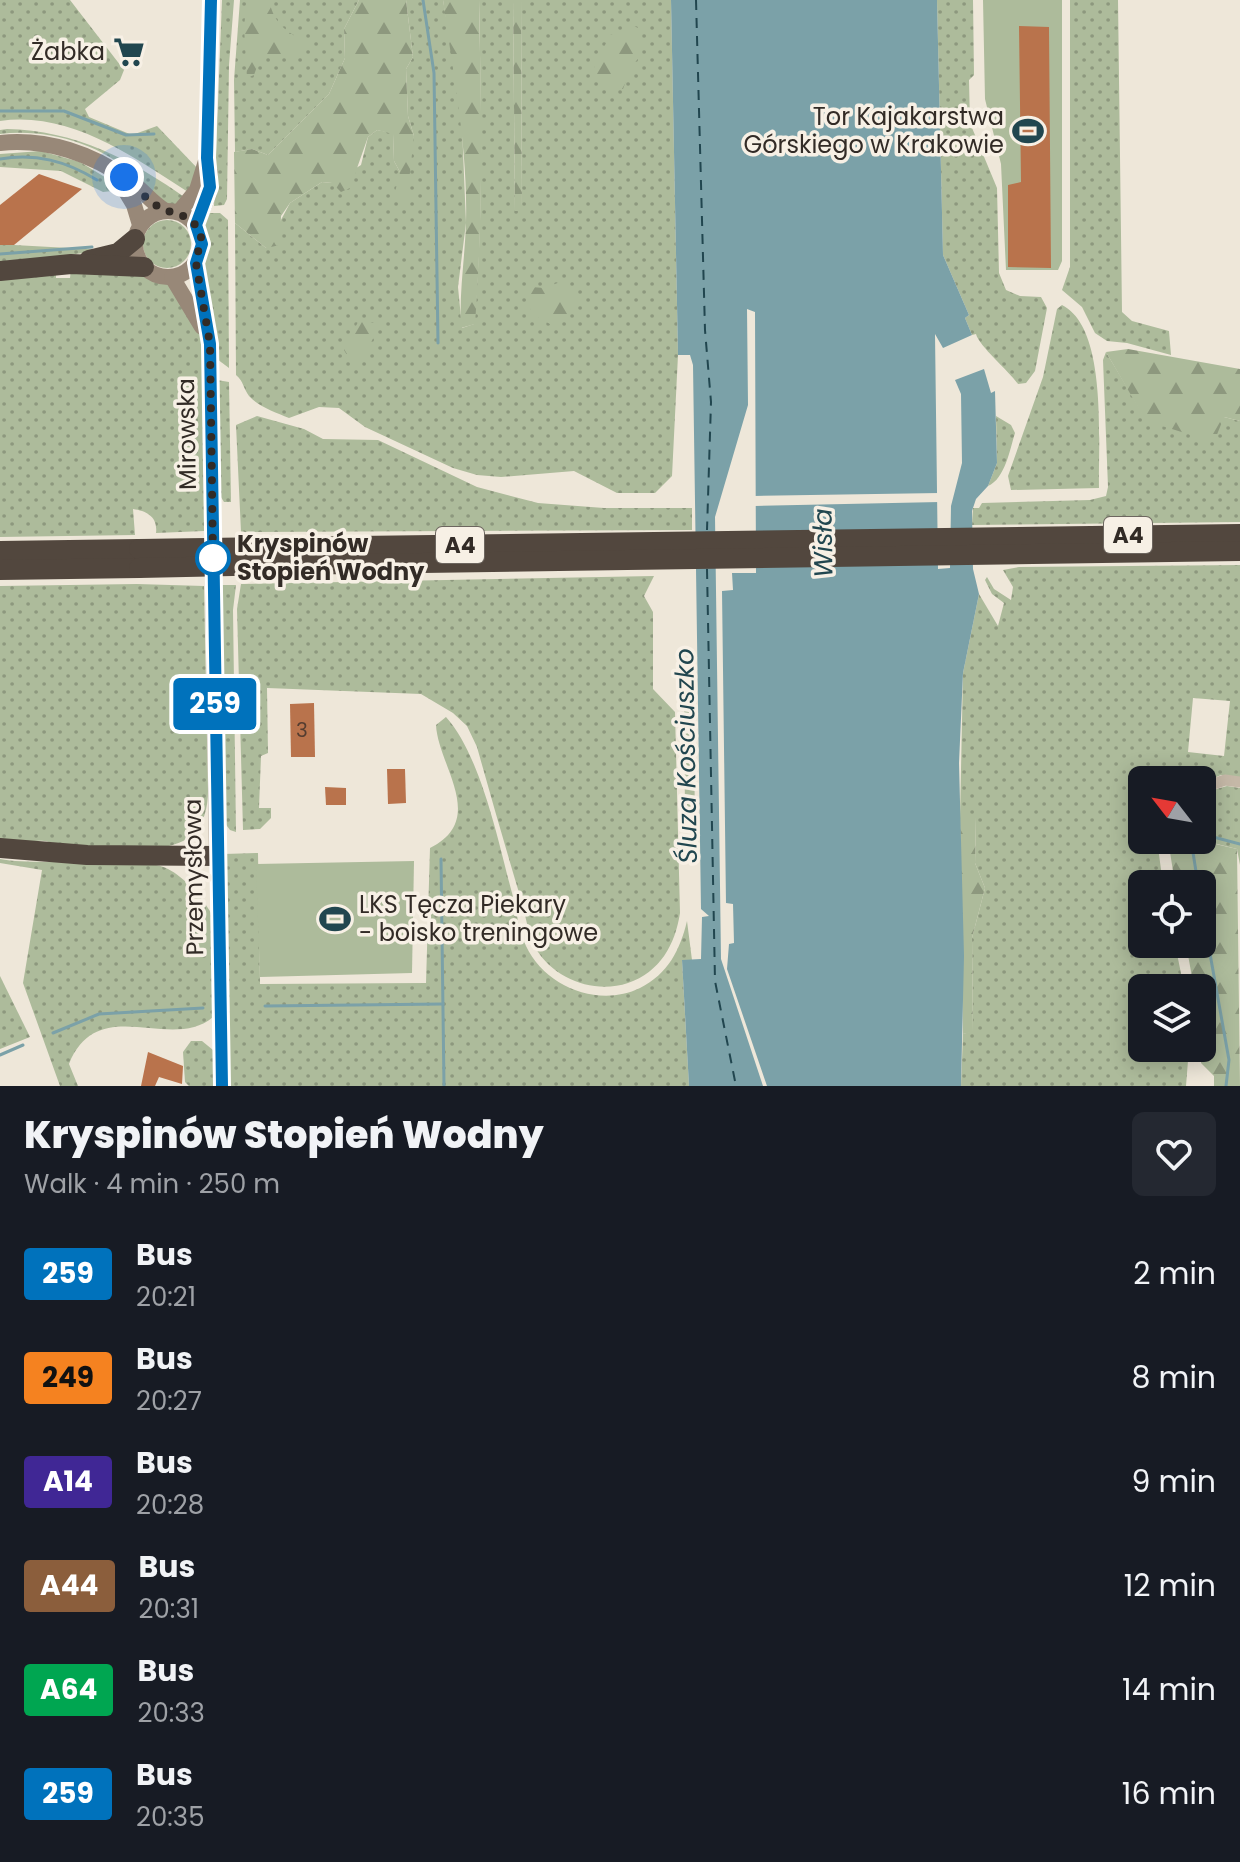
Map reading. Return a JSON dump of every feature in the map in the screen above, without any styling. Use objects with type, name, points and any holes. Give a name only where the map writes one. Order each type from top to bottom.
[{"type":"highway","points":[[0,271],[71,264],[118,253],[137,232]]},
{"type":"highway","points":[[71,264],[144,267]]},
{"type":"highway","name":"A4","points":[[1016,546],[1240,534]]},
{"type":"highway","name":"A4","points":[[0,551],[139,558],[1016,546],[1240,551]]},
{"type":"highway","name":"A4","points":[[0,570],[139,558]]},
{"type":"highway","points":[[0,848],[87,855],[217,856]]},
{"type":"main road","points":[[115,174],[134,205],[137,232],[135,252],[144,267],[157,276],[172,277],[196,263],[202,244],[196,225],[210,187],[207,158],[211,0]]},
{"type":"main road","points":[[0,143],[30,141],[59,146],[93,160],[196,225]]},
{"type":"main road","points":[[137,232],[150,215],[171,211],[200,186],[207,158]]},
{"type":"main road","name":"Mirowska","points":[[196,263],[210,344],[212,524]]},
{"type":"main road","name":"Mirowska","points":[[172,277],[210,344]]},
{"type":"main road","name":"Przemysłowa","points":[[212,524],[217,856]]},
{"type":"street","points":[[1216,783],[1225,780],[1240,782]]},
{"type":"street","name":"Przemysłowa","points":[[217,856],[222,1086]]},
{"type":"green space","points":[[0,0],[70,0],[124,70],[120,80],[85,109],[89,117],[132,135],[157,126],[199,170],[188,192],[99,139],[51,123],[0,121]]},
{"type":"green space","points":[[222,0],[234,0],[229,65],[227,199],[224,205],[214,206]]},
{"type":"green space","points":[[240,0],[359,0],[344,29],[345,58],[329,94],[268,155],[252,149],[235,152],[234,80]]},
{"type":"green space","points":[[247,0],[269,0],[278,22],[308,43],[308,49],[299,54],[260,58],[254,75],[247,78],[244,27]]},
{"type":"green space","points":[[359,0],[406,0],[413,57],[406,69],[408,116],[414,136],[407,199],[394,196],[400,172],[394,161],[393,134],[377,130],[368,137],[350,188],[341,192],[332,183],[322,182],[290,203],[281,216],[280,245],[266,248],[235,223],[234,152],[252,149],[268,155],[329,94],[345,58],[344,29]]},
{"type":"green space","points":[[406,0],[443,0],[461,103],[466,223],[458,287],[462,328],[474,324],[479,243],[479,0],[513,0],[515,211],[522,211],[521,0],[671,0],[678,355],[672,476],[655,493],[617,493],[574,471],[501,477],[477,475],[453,468],[365,427],[339,408],[319,407],[289,418],[278,414],[253,400],[236,375],[235,223],[266,248],[290,203],[322,182],[332,183],[361,165],[368,137],[377,130],[393,133],[394,161],[400,172],[414,136],[408,116],[406,69],[413,57]]},
{"type":"green space","points":[[443,0],[479,0],[481,168],[478,285],[475,324],[461,328],[465,166]]},
{"type":"green space","points":[[513,0],[521,0],[522,211],[515,211]]},
{"type":"green space","points":[[937,0],[973,0],[974,75],[969,80],[970,123],[997,188],[999,273],[1006,290],[1020,296],[1041,297],[1047,308],[1035,371],[1026,383],[1018,384],[982,345],[976,334],[972,335],[965,318],[969,315],[943,255]]},
{"type":"green space","name":"Tor Kajakarstwa Górskiego w Krakowie","points":[[983,0],[1062,0],[1062,261],[1058,270],[1006,270],[1001,164],[985,99]]},
{"type":"green space","points":[[1070,0],[1118,0],[1122,312],[1132,321],[1169,331],[1171,355],[1107,341],[1095,333],[1082,307],[1062,290],[1070,267]]},
{"type":"green space","points":[[634,26],[638,28],[642,54],[631,67],[623,89],[603,85],[590,76],[610,35]]},
{"type":"green space","points":[[7,129],[56,135],[79,141],[124,160],[187,199],[173,205],[159,202],[133,174],[88,146],[35,133],[0,134],[0,130]]},
{"type":"green space","points":[[41,151],[80,162],[113,182],[112,191],[103,192],[61,171],[0,167],[0,154]]},
{"type":"green space","points":[[209,213],[220,213],[228,220],[229,368],[217,359],[200,268],[207,247],[204,221]]},
{"type":"green space","points":[[167,220],[184,227],[191,244],[184,261],[167,268],[150,261],[143,244],[150,227]]},
{"type":"green space","points":[[0,245],[14,245],[106,250],[0,264]]},
{"type":"green space","points":[[71,269],[138,273],[170,285],[201,335],[204,348],[204,531],[156,533],[150,516],[133,509],[135,535],[0,537],[0,277],[56,270],[56,278],[70,278]]},
{"type":"green space","points":[[563,281],[574,294],[576,306],[562,320],[550,324],[532,314],[526,297],[531,287],[544,288]]},
{"type":"green space","points":[[1062,305],[1077,318],[1094,361],[1099,416],[1099,488],[1011,490],[1008,476],[1043,377],[1057,309]]},
{"type":"green space","points":[[359,320],[374,323],[376,333],[360,363],[351,362],[344,350]]},
{"type":"green space","points":[[1128,349],[1240,369],[1240,421],[1224,417],[1214,442],[1146,421],[1106,352]]},
{"type":"green space","points":[[1106,352],[1147,421],[1224,417],[1240,421],[1240,522],[972,525],[973,508],[979,508],[982,503],[1090,500],[1106,496],[1103,360]]},
{"type":"green space","points":[[217,380],[229,382],[231,502],[224,502],[219,494]]},
{"type":"green space","points":[[257,416],[304,429],[323,439],[378,440],[477,487],[538,503],[604,508],[692,508],[692,530],[241,532],[236,425]]},
{"type":"green space","points":[[996,416],[1011,425],[1015,433],[1003,470],[988,486],[997,463]]},
{"type":"green space","points":[[1240,565],[1240,778],[1216,777],[1216,766],[1128,766],[1128,854],[1159,854],[1161,870],[1128,870],[1128,958],[1178,958],[1181,974],[1128,974],[1128,1062],[1188,1062],[1186,1086],[961,1086],[963,1034],[973,1031],[972,938],[985,888],[975,863],[976,818],[960,818],[963,673],[979,594],[998,626],[1004,603],[992,594],[985,580],[987,577],[994,589],[1011,600],[1013,587],[1003,570],[1019,567]],"holes":[[[1193,698],[1230,701],[1224,756],[1188,752]]]},
{"type":"green space","points":[[654,576],[644,596],[653,612],[653,689],[675,712],[680,913],[670,946],[649,972],[628,983],[602,987],[577,982],[544,960],[531,937],[477,747],[467,726],[453,713],[421,694],[267,688],[268,753],[261,756],[259,808],[271,808],[271,818],[260,829],[243,830],[237,609],[241,584]]},
{"type":"green space","points":[[220,585],[236,585],[233,610],[236,832],[224,822]]},
{"type":"green space","points":[[0,586],[204,586],[208,791],[202,821],[191,836],[178,843],[142,850],[0,840]]},
{"type":"green space","points":[[693,661],[695,825],[685,824],[684,668]]},
{"type":"green space","points":[[446,717],[479,776],[523,940],[546,973],[575,990],[608,996],[624,994],[650,982],[665,968],[681,942],[687,921],[692,960],[682,960],[689,1086],[228,1086],[224,854],[258,853],[260,984],[426,983],[430,848],[447,836],[456,822],[458,807],[436,725]]},
{"type":"green space","points":[[1227,786],[1240,788],[1240,865],[1237,849],[1216,844],[1216,789]]},
{"type":"green space","points":[[976,817],[975,863],[985,888],[972,938],[973,1032],[963,1034],[960,818]]},
{"type":"green space","points":[[1216,844],[1237,849],[1240,1086],[1214,1086],[1214,1076],[1201,1063],[1216,1062],[1216,974],[1191,974],[1189,958],[1216,958],[1216,870],[1173,870],[1170,854],[1216,854]]},
{"type":"green space","points":[[0,859],[135,862],[168,869],[180,877],[211,913],[213,1017],[196,1026],[177,1029],[116,1027],[98,1031],[82,1043],[69,1064],[78,1086],[60,1086],[23,983],[42,870],[0,863]]},
{"type":"green space","name":"LKS Tęcza Piekary - boisko treningowe","points":[[414,861],[412,973],[260,977],[256,864]]},
{"type":"green space","points":[[0,976],[30,1037],[0,1049]]},
{"type":"green space","points":[[191,1041],[202,1041],[213,1050],[215,1086],[189,1086],[185,1082],[183,1052]]},
{"type":"water","name":"Wisła","points":[[671,0],[937,0],[943,255],[969,315],[965,318],[972,335],[943,348],[935,334],[938,569],[950,568],[951,506],[962,463],[961,394],[955,380],[984,369],[991,393],[995,391],[997,463],[988,486],[976,499],[972,511],[973,569],[979,594],[963,673],[959,763],[964,956],[961,1086],[767,1086],[727,969],[729,944],[734,943],[733,904],[726,903],[722,591],[733,590],[732,573],[756,573],[755,312],[747,309],[748,405],[715,517],[721,959],[763,1086],[689,1086],[682,960],[701,959],[702,917],[709,916],[701,909],[693,365],[690,355],[678,355]]},
{"type":"pier","points":[[940,493],[940,502],[755,506],[754,496]]},
{"type":"building","points":[[1019,26],[1049,27],[1051,268],[1008,267],[1008,185],[1021,182]]},
{"type":"building","points":[[39,174],[82,189],[14,245],[0,245],[0,205]]},
{"type":"building","points":[[314,703],[315,757],[291,757],[290,704]]},
{"type":"building","points":[[387,769],[405,769],[406,803],[388,804]]},
{"type":"building","points":[[325,787],[346,788],[346,805],[326,805]]},
{"type":"building","points":[[148,1052],[183,1066],[182,1084],[159,1077],[155,1086],[141,1086]]},
{"type":"waterway","points":[[423,0],[434,73],[438,343]]},
{"type":"waterway","points":[[0,111],[64,111],[126,135],[154,134]]},
{"type":"waterway","points":[[0,159],[26,157],[50,160],[97,180]]},
{"type":"waterway","points":[[0,254],[92,247]]},
{"type":"waterway","points":[[1216,838],[1240,844]]},
{"type":"waterway","points":[[1193,854],[1196,870]]},
{"type":"waterway","points":[[441,859],[444,1086]]},
{"type":"waterway","points":[[1211,958],[1229,1060],[1226,1086]]},
{"type":"waterway","points":[[265,1006],[443,1004]]},
{"type":"waterway","points":[[53,1033],[99,1014],[203,1008]]},
{"type":"waterway","points":[[0,1055],[23,1045]]},
{"type":"ferry route","points":[[696,0],[705,330],[711,402],[707,530]]},
{"type":"ferry route","points":[[707,569],[715,981],[736,1086]]},
{"type":"bus line","name":"259","points":[[211,0],[207,158],[211,181],[196,225],[202,244],[196,263],[210,344],[222,1086]]},
{"type":"place","name":"Żabka","points":[[129,52]]},
{"type":"place","name":"Tor Kajakarstwa Górskiego w Krakowie","points":[[1028,131]]},
{"type":"place","name":"Kryspinów Stopień Wodny","points":[[213,558]]},
{"type":"place","name":"LKS Tęcza Piekary - boisko treningowe","points":[[335,919]]},
{"type":"route","points":[[124,177],[164,210],[186,215],[196,225],[201,237],[201,251],[196,263],[210,344],[213,558]]},
{"type":"water label","name":"Śluza Kościuszko","points":[[686,756]]}]
